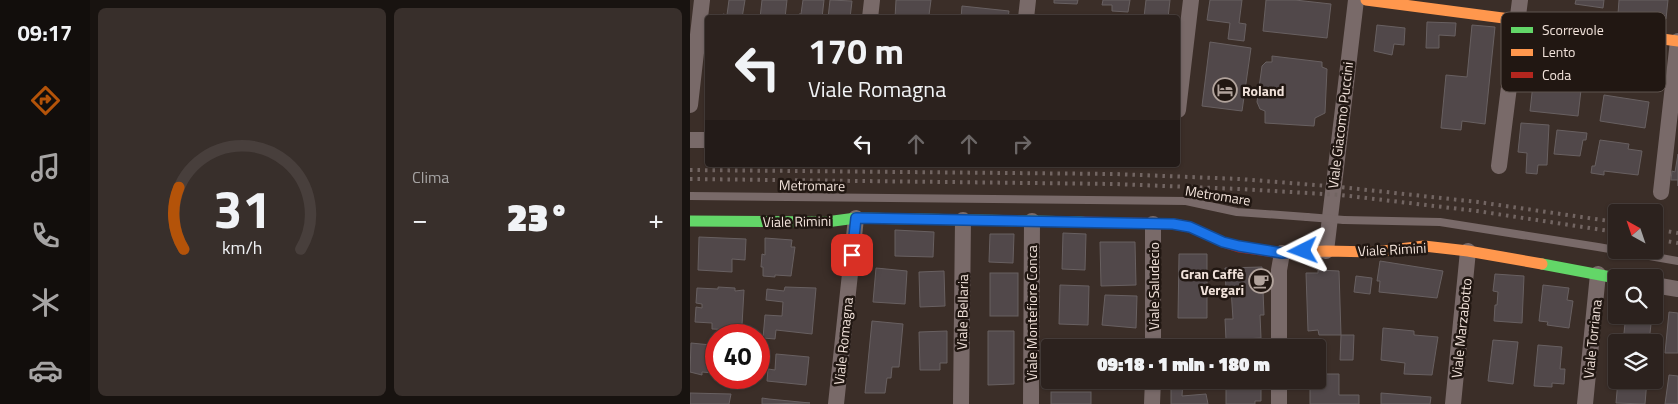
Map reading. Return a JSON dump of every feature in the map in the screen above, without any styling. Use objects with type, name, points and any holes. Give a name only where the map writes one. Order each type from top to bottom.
[{"type":"street","points":[[690,105],[702,0]]},
{"type":"street","points":[[870,15],[872,0]]},
{"type":"street","points":[[1026,15],[1028,0]]},
{"type":"street","points":[[1180,93],[1191,0]]},
{"type":"street","name":"Viale Giacomo Puccini","points":[[1326,251],[1348,106],[1356,0]]},
{"type":"street","points":[[1366,0],[1501,18]]},
{"type":"street","points":[[1661,192],[1678,41]]},
{"type":"street","points":[[1499,166],[1508,92]]},
{"type":"street","points":[[690,140],[705,140]]},
{"type":"street","name":"Viale Rimini","points":[[690,221],[826,222],[856,218],[1153,224],[1190,227],[1223,242],[1282,253],[1326,251],[1375,252],[1424,246],[1608,276]]},
{"type":"street","name":"Viale Romagna","points":[[836,404],[856,218]]},
{"type":"street","name":"Viale Bellaria","points":[[961,404],[963,220]]},
{"type":"street","name":"Viale Montefiore Conca","points":[[1031,404],[1032,221]]},
{"type":"street","name":"Viale Saludecio","points":[[1153,224],[1153,339]]},
{"type":"street","name":"Viale Marzabotto","points":[[1453,404],[1468,252]]},
{"type":"street","points":[[1279,339],[1279,270],[1282,253]]},
{"type":"street","name":"Viale Torriana","points":[[1586,404],[1598,274]]},
{"type":"street","points":[[1663,286],[1678,289]]},
{"type":"street","points":[[1152,389],[1152,404]]},
{"type":"street","points":[[1279,389],[1279,404]]},
{"type":"lane","name":"Metromare","points":[[690,196],[1186,201],[1237,212],[1344,220],[1440,222],[1678,261]]},
{"type":"building","points":[[729,0],[745,0],[742,15],[727,15]]},
{"type":"building","points":[[762,0],[787,0],[785,15],[760,15]]},
{"type":"building","points":[[803,0],[824,0],[822,15],[799,15],[801,14]]},
{"type":"building","points":[[830,0],[852,1],[850,15],[828,15]]},
{"type":"building","points":[[896,0],[931,0],[929,15],[895,15]]},
{"type":"building","points":[[1054,0],[1078,0],[1077,4],[1054,3]]},
{"type":"building","points":[[1103,0],[1130,0],[1128,12],[1112,11],[1112,5],[1102,5]]},
{"type":"building","points":[[1146,0],[1170,0],[1168,15],[1144,15]]},
{"type":"building","points":[[1210,0],[1242,0],[1239,23],[1246,24],[1244,41],[1228,39],[1230,23],[1207,20]]},
{"type":"building","points":[[1266,0],[1295,0],[1331,4],[1327,38],[1263,31]]},
{"type":"building","points":[[1576,0],[1604,0],[1603,8],[1575,4]]},
{"type":"building","points":[[1619,0],[1668,0],[1666,19],[1666,12],[1618,12]]},
{"type":"building","points":[[962,6],[1009,11],[1008,15],[961,15]]},
{"type":"building","points":[[1427,22],[1456,23],[1455,36],[1439,35],[1439,48],[1426,48]]},
{"type":"building","points":[[1377,25],[1405,28],[1404,45],[1394,44],[1392,55],[1374,51]]},
{"type":"building","points":[[1472,25],[1495,27],[1485,124],[1462,121],[1461,130],[1441,128],[1446,75],[1467,77]]},
{"type":"building","name":"Roland","points":[[1210,42],[1251,48],[1242,111],[1202,106]]},
{"type":"building","points":[[1272,56],[1322,62],[1322,67],[1327,69],[1325,113],[1315,118],[1314,126],[1265,123],[1265,111],[1260,109],[1257,102],[1262,66],[1266,62],[1272,62]]},
{"type":"building","points":[[1532,92],[1581,92],[1578,116],[1530,111]]},
{"type":"building","points":[[1604,95],[1649,102],[1645,128],[1600,121]]},
{"type":"building","points":[[1521,123],[1549,125],[1547,165],[1538,165],[1537,174],[1526,173],[1527,153],[1518,152]]},
{"type":"building","points":[[1557,130],[1587,133],[1586,140],[1583,140],[1580,156],[1554,154]]},
{"type":"building","points":[[1600,140],[1629,144],[1628,149],[1642,151],[1638,175],[1604,171],[1604,175],[1591,173],[1592,166],[1595,166]]},
{"type":"building","points":[[1678,154],[1678,180],[1671,180],[1672,171],[1675,172]]},
{"type":"building","points":[[895,230],[934,232],[933,257],[895,256]]},
{"type":"building","points":[[1063,233],[1086,234],[1085,270],[1062,269]]},
{"type":"building","points":[[990,234],[1014,234],[1013,263],[989,262]]},
{"type":"building","points":[[699,237],[746,239],[745,260],[732,259],[732,272],[698,270]]},
{"type":"building","points":[[765,238],[792,240],[791,247],[795,247],[791,276],[763,276],[763,267],[761,267],[762,254],[765,255]]},
{"type":"building","points":[[1100,242],[1135,242],[1136,285],[1101,286]]},
{"type":"building","points":[[1179,254],[1207,254],[1207,318],[1178,318]]},
{"type":"building","points":[[1380,261],[1443,271],[1437,298],[1379,292],[1380,281],[1377,281]]},
{"type":"building","points":[[1262,267],[1264,315],[1260,315],[1261,338],[1226,339],[1225,319],[1233,319],[1231,289],[1226,290],[1225,268]]},
{"type":"building","points":[[876,268],[907,271],[905,304],[873,302]]},
{"type":"building","points":[[1318,270],[1339,271],[1341,335],[1319,335],[1318,330],[1308,331],[1306,273],[1318,273]]},
{"type":"building","points":[[944,271],[945,306],[920,307],[919,272]]},
{"type":"building","points":[[990,273],[1018,273],[1018,316],[990,316]]},
{"type":"building","points":[[1495,274],[1524,276],[1522,323],[1494,321],[1498,292],[1493,291]]},
{"type":"building","points":[[1356,276],[1372,278],[1370,294],[1354,292]]},
{"type":"building","points":[[1060,285],[1089,286],[1088,325],[1059,324]]},
{"type":"building","points":[[1543,285],[1569,288],[1567,300],[1573,301],[1569,328],[1547,325],[1548,322],[1539,321]]},
{"type":"building","points":[[718,287],[735,288],[735,291],[744,290],[742,324],[695,322],[696,307],[702,308],[702,304],[696,303],[697,288],[718,289]]},
{"type":"building","points":[[785,287],[816,288],[812,334],[776,330],[775,339],[770,339],[770,324],[764,324],[765,315],[782,316],[783,302],[766,300],[767,289],[784,291]]},
{"type":"building","points":[[1105,295],[1137,296],[1136,328],[1102,325]]},
{"type":"building","points":[[1669,312],[1678,313],[1678,353],[1665,353]]},
{"type":"building","points":[[872,321],[903,324],[899,367],[892,367],[891,378],[887,378],[885,393],[865,393]]},
{"type":"building","points":[[1625,324],[1651,324],[1650,334],[1624,334]]},
{"type":"building","points":[[1383,328],[1414,331],[1414,335],[1438,337],[1432,375],[1404,374],[1405,363],[1381,360]]},
{"type":"building","points":[[947,331],[947,363],[940,363],[940,370],[920,370],[919,332]]},
{"type":"building","points":[[988,331],[1014,331],[1014,384],[988,385]]},
{"type":"building","points":[[1341,335],[1354,335],[1353,360],[1340,360]]},
{"type":"building","points":[[1493,340],[1518,342],[1513,384],[1488,381]]},
{"type":"building","points":[[691,343],[705,344],[705,372],[702,372],[702,375],[690,372]]},
{"type":"building","points":[[1538,345],[1562,347],[1560,369],[1565,369],[1564,384],[1552,383],[1552,387],[1534,386]]},
{"type":"building","points":[[776,354],[809,357],[806,385],[770,381],[770,369],[775,370]]},
{"type":"building","points":[[1326,374],[1339,374],[1339,395],[1359,395],[1359,404],[1310,404],[1310,389],[1326,389]]},
{"type":"building","points":[[1669,375],[1678,376],[1678,404],[1665,404]]},
{"type":"building","points":[[1171,389],[1182,389],[1182,396],[1206,394],[1208,404],[1171,404]]},
{"type":"building","points":[[1226,389],[1261,389],[1261,401],[1255,401],[1255,404],[1226,404]]},
{"type":"building","points":[[1617,389],[1646,389],[1645,404],[1616,403]]},
{"type":"building","points":[[1051,392],[1091,392],[1091,404],[1051,404]]},
{"type":"building","points":[[690,393],[731,394],[729,404],[690,404]]},
{"type":"building","points":[[1381,393],[1431,397],[1430,404],[1381,404]]},
{"type":"building","points":[[762,398],[769,399],[810,403],[762,404]]},
{"type":"railway","points":[[690,170],[1115,174],[1240,179],[1340,187],[1478,202],[1608,221]]},
{"type":"railway","points":[[690,179],[1115,184],[1240,189],[1341,195],[1477,211],[1608,231]]},
{"type":"railway","points":[[1663,230],[1678,233]]},
{"type":"railway","points":[[1663,240],[1678,243]]},
{"type":"traffic: fast","points":[[690,221],[826,222],[856,218],[1083,222]]},
{"type":"traffic: fast","points":[[1542,264],[1608,276]]},
{"type":"traffic: slow","points":[[1366,0],[1501,18]]},
{"type":"traffic: slow","points":[[1666,39],[1678,41]]},
{"type":"traffic: slow","points":[[1298,252],[1375,252],[1424,246],[1468,251],[1542,264]]},
{"type":"traffic: jam","points":[[1083,222],[1173,224],[1190,227],[1239,247],[1282,253],[1298,252]]},
{"type":"place","name":"Roland","points":[[1225,90]]},
{"type":"place","name":"Gran Caffè Vergari","points":[[1261,281]]},
{"type":"route","points":[[852,255],[856,218],[1173,224],[1190,227],[1223,242],[1239,246],[1282,253],[1303,251]]}]
